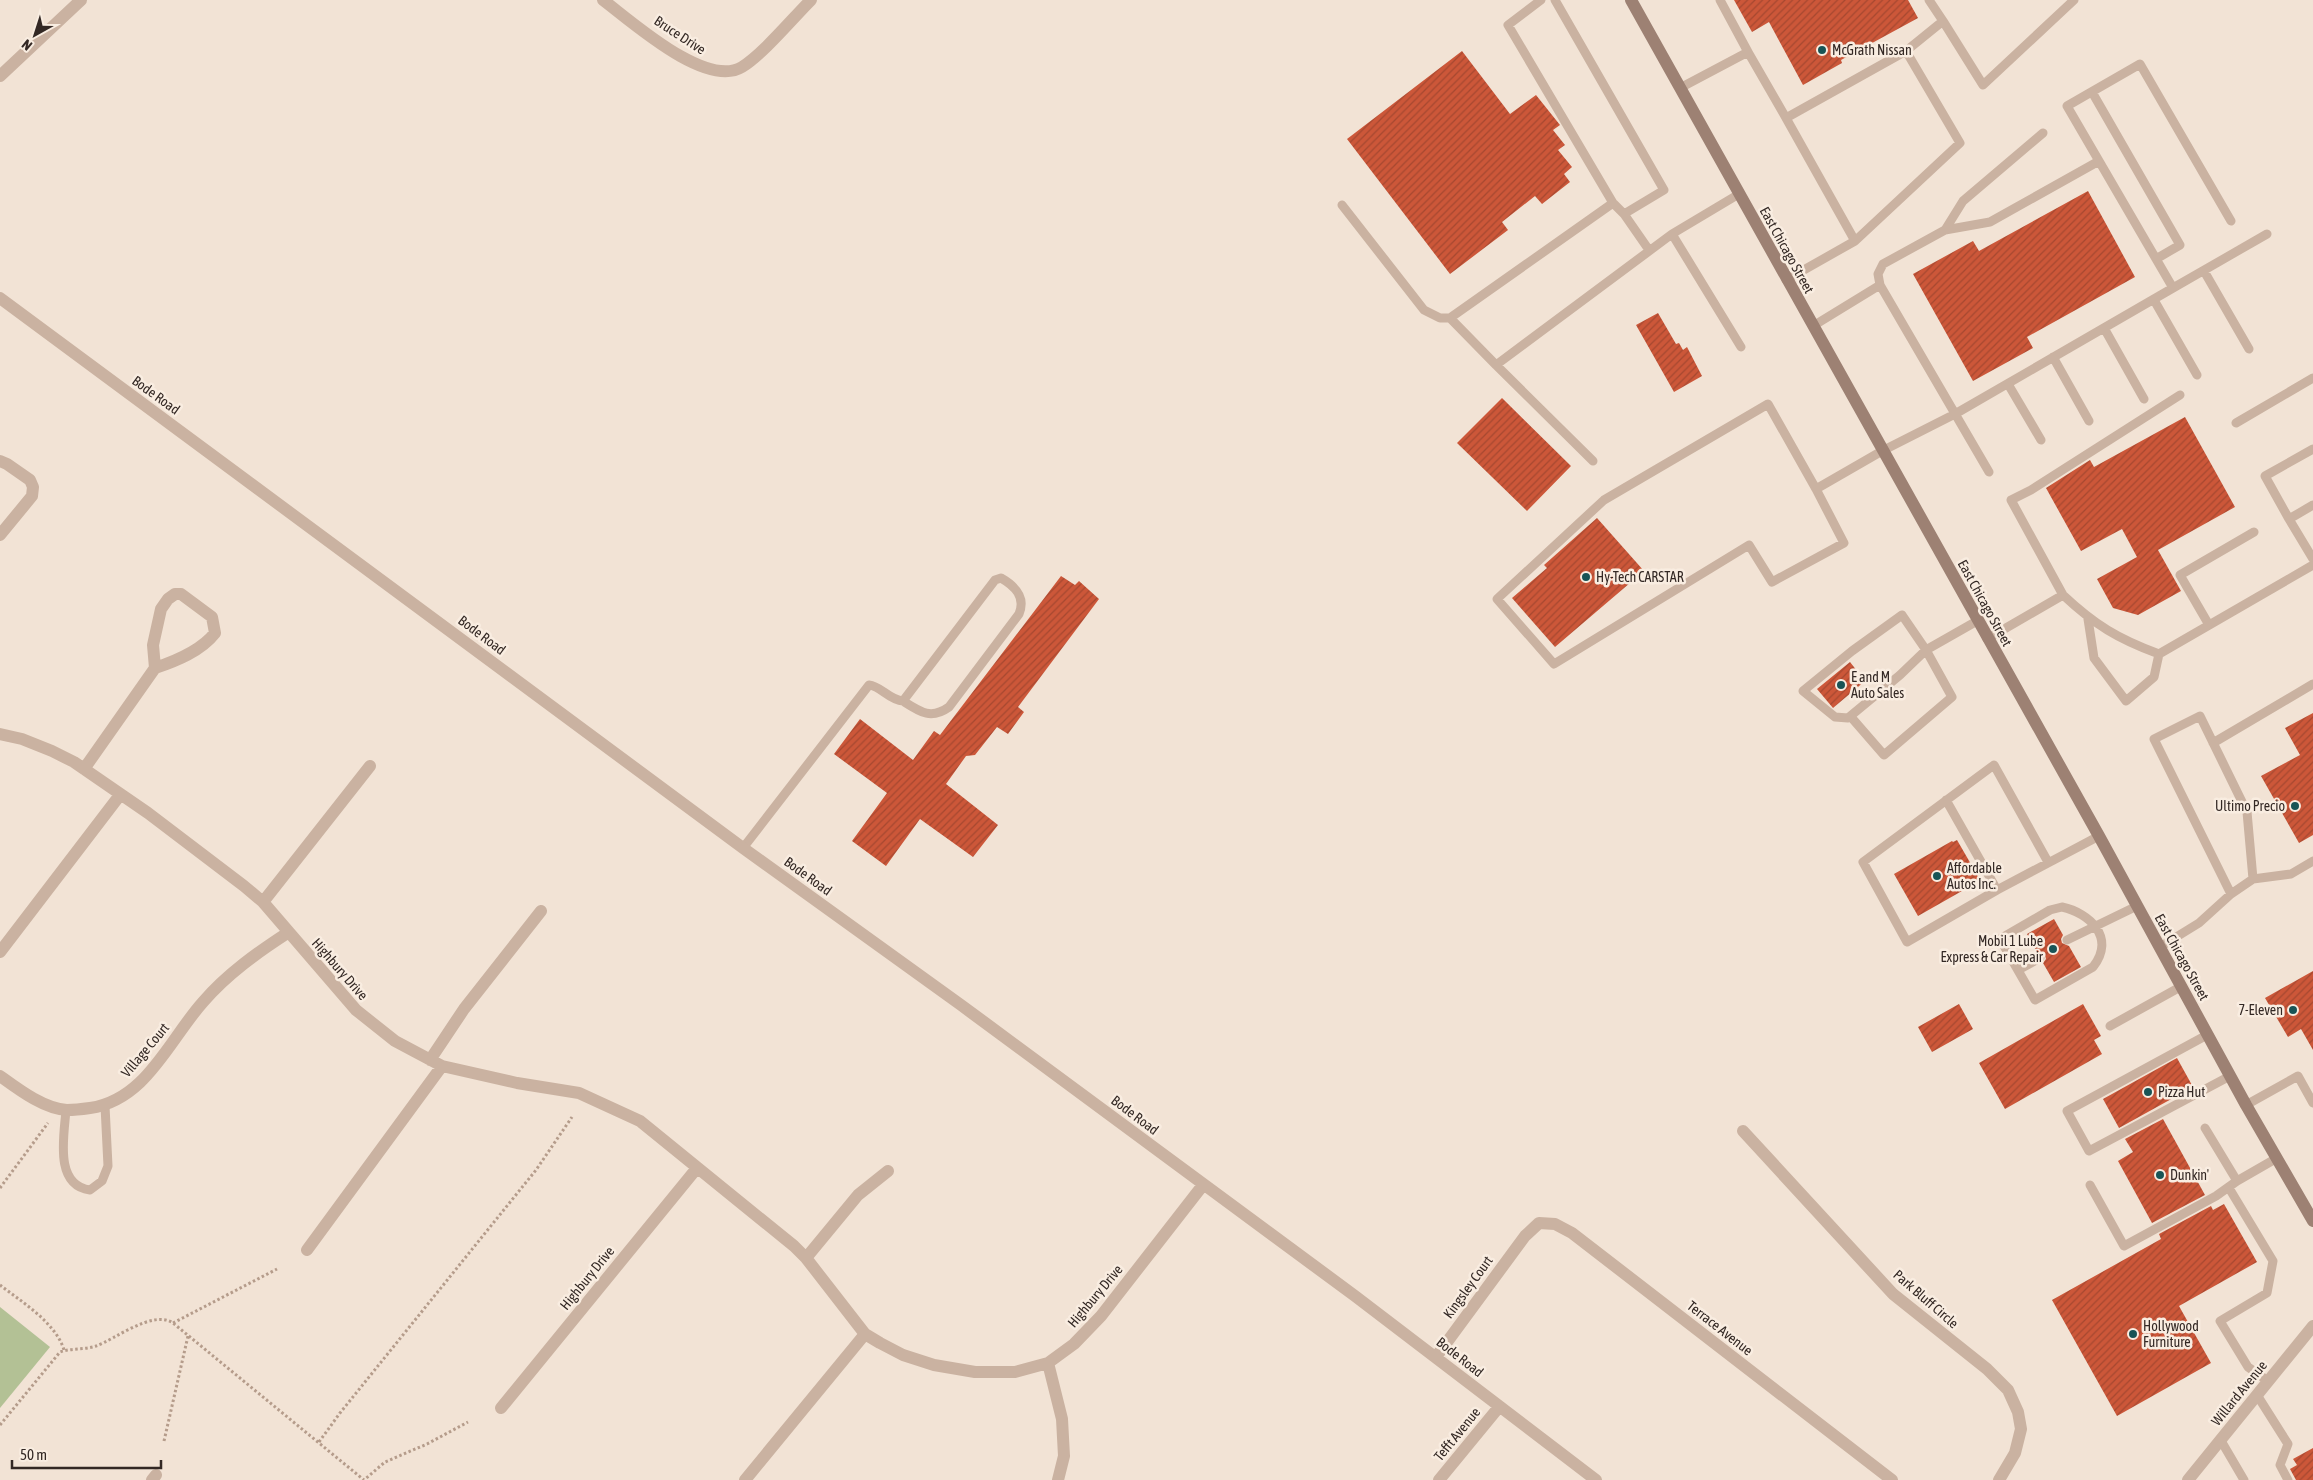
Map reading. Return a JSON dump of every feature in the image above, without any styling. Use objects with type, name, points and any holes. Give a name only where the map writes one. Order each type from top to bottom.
[{"type":"main road","name":"East Chicago Street","points":[[1631,0],[2182,986],[2246,1105],[2313,1221]]},
{"type":"street","points":[[0,76],[81,0]]},
{"type":"street","name":"Bruce Drive","points":[[603,0],[678,55],[697,66],[718,72],[741,68],[811,0]]},
{"type":"street","name":"Bode Road","points":[[0,298],[743,848],[969,1011],[1436,1357],[1596,1480]]},
{"type":"street","points":[[0,461],[30,480],[33,487],[32,496],[0,535]]},
{"type":"street","points":[[84,769],[155,668],[179,659],[208,642],[215,633],[212,617],[181,594],[175,594],[168,599],[162,609],[153,645],[155,668]]},
{"type":"street","name":"Highbury Drive","points":[[0,734],[22,739],[52,751],[84,769],[162,824],[263,902],[356,1010],[395,1041],[442,1066],[517,1083],[579,1094],[640,1121],[784,1237],[806,1258],[865,1334],[903,1355],[934,1365],[967,1371],[1015,1372],[1048,1363],[1074,1344],[1101,1316],[1203,1185]]},
{"type":"street","points":[[263,902],[370,766]]},
{"type":"street","points":[[0,952],[120,795]]},
{"type":"street","points":[[430,1060],[464,1009],[540,911]]},
{"type":"street","name":"Village Court","points":[[0,1076],[48,1105],[66,1110],[105,1106],[120,1099],[138,1085],[204,1001],[226,979],[265,948],[289,932]]},
{"type":"street","points":[[307,1250],[442,1066]]},
{"type":"street","name":"Park Bluff Circle","points":[[1743,1131],[1893,1294],[1987,1369],[2008,1390],[2018,1412],[2020,1429],[2015,1454],[1999,1480]]},
{"type":"street","name":"Highbury Drive","points":[[501,1408],[697,1168]]},
{"type":"street","points":[[806,1258],[858,1195],[888,1171]]},
{"type":"street","name":"Terrace Avenue","points":[[1525,1236],[1533,1227],[1544,1223],[1561,1226],[1572,1233],[1892,1480]]},
{"type":"street","name":"Kingsley Court","points":[[1436,1357],[1525,1236]]},
{"type":"street","name":"Willard Avenue","points":[[2188,1480],[2313,1326]]},
{"type":"street","points":[[745,1480],[865,1334]]},
{"type":"street","points":[[1048,1363],[1062,1419],[1064,1456],[1058,1480]]},
{"type":"street","name":"Tefft Avenue","points":[[1439,1480],[1499,1407]]},
{"type":"lane","points":[[1542,0],[1508,25],[1613,203],[1624,214],[1649,250]]},
{"type":"lane","points":[[1555,0],[1664,190],[1624,214]]},
{"type":"lane","points":[[1720,0],[1855,241]]},
{"type":"lane","points":[[1929,0],[1983,85],[2074,0]]},
{"type":"lane","points":[[1786,118],[1906,51],[1943,21]]},
{"type":"lane","points":[[1786,280],[1855,241],[1960,143],[1906,51]]},
{"type":"lane","points":[[1680,88],[1748,52]]},
{"type":"lane","points":[[2173,288],[2068,106],[2140,64],[2231,221]]},
{"type":"lane","points":[[2092,92],[2180,245],[2156,259]]},
{"type":"lane","points":[[1945,230],[1963,201],[2043,133]]},
{"type":"lane","points":[[1989,472],[1880,285],[1878,274],[1883,264],[1945,230],[1990,222],[2099,161]]},
{"type":"lane","points":[[1496,365],[1649,250],[1739,194]]},
{"type":"lane","points":[[1342,205],[1424,310],[1440,318],[1450,318],[1613,203]]},
{"type":"lane","points":[[1672,234],[1741,347]]},
{"type":"lane","points":[[1816,490],[1882,451],[1955,414],[2008,384],[2267,234]]},
{"type":"lane","points":[[2204,271],[2249,349]]},
{"type":"lane","points":[[1813,326],[1880,285]]},
{"type":"lane","points":[[2154,300],[2197,375]]},
{"type":"lane","points":[[1450,318],[1593,461]]},
{"type":"lane","points":[[2104,328],[2144,399]]},
{"type":"lane","points":[[2053,357],[2089,421]]},
{"type":"lane","points":[[2236,423],[2313,378]]},
{"type":"lane","points":[[2008,384],[2041,440]]},
{"type":"lane","points":[[2159,654],[2125,642],[2088,619],[2063,595],[2011,500],[2030,490],[2180,395]]},
{"type":"lane","points":[[1768,404],[1816,490],[1844,543],[1772,582],[1749,545],[1554,664],[1497,600],[1604,500],[1768,404]]},
{"type":"lane","points":[[2313,449],[2265,476],[2313,559]]},
{"type":"lane","points":[[2289,519],[2313,505]]},
{"type":"lane","points":[[2209,625],[2180,575],[2254,532]]},
{"type":"lane","points":[[2088,619],[2094,658],[2126,701],[2154,677],[2159,654],[2313,565]]},
{"type":"lane","points":[[743,848],[868,685],[872,685],[891,698],[903,701],[920,713],[936,714],[949,706],[1019,614],[1021,602],[1017,589],[1001,578],[995,580],[903,701]]},
{"type":"lane","points":[[1988,639],[2063,595]]},
{"type":"lane","points":[[1851,717],[1884,755],[1952,697],[1926,650],[1902,615],[1852,651],[1802,691],[1837,718],[1851,717],[1900,676],[1926,650],[1977,621]]},
{"type":"lane","points":[[2213,743],[2313,684]]},
{"type":"lane","points":[[2231,894],[2154,739],[2200,716],[2247,812],[2253,880]]},
{"type":"lane","points":[[2048,862],[1994,764],[1863,862],[1907,942],[1997,890],[2098,836]]},
{"type":"lane","points":[[1946,800],[1997,890]]},
{"type":"lane","points":[[2160,947],[2199,923],[2231,894],[2253,880],[2291,874],[2313,861]]},
{"type":"lane","points":[[2066,940],[2137,906]]},
{"type":"lane","points":[[2062,907],[2089,918],[2097,926],[2101,946],[2093,967],[2035,1000],[2000,939],[2050,910],[2062,907]]},
{"type":"lane","points":[[2018,970],[2040,958]]},
{"type":"lane","points":[[2110,1026],[2182,986]]},
{"type":"lane","points":[[2207,1035],[2067,1111],[2089,1151],[2230,1076]]},
{"type":"lane","points":[[2246,1105],[2298,1076],[2313,1103]]},
{"type":"lane","points":[[66,1110],[63,1157],[70,1178],[80,1188],[90,1190],[102,1181],[108,1166],[105,1106]]},
{"type":"lane","points":[[2205,1128],[2237,1181]]},
{"type":"lane","points":[[2090,1185],[2124,1246],[2229,1188],[2237,1181],[2277,1158]]},
{"type":"lane","points":[[2229,1188],[2273,1261],[2267,1293],[2220,1321],[2248,1367],[2268,1381]]},
{"type":"lane","points":[[2257,1394],[2288,1444],[2280,1465],[2288,1480]]},
{"type":"lane","points":[[2220,1439],[2244,1480]]},
{"type":"path","points":[[319,1442],[340,1413],[540,1165],[572,1118]]},
{"type":"path","points":[[0,1188],[49,1122]]},
{"type":"path","points":[[173,1323],[277,1269]]},
{"type":"path","points":[[0,1286],[48,1326],[59,1339],[64,1350]]},
{"type":"path","points":[[0,1425],[52,1361],[64,1350],[79,1350],[97,1346],[144,1324],[164,1320],[173,1323],[364,1480],[385,1462],[440,1438],[468,1422]]},
{"type":"path","points":[[164,1441],[188,1336]]},
{"type":"green space","points":[[0,1307],[50,1347],[0,1408]]},
{"type":"building","name":"McGrath Nissan","points":[[1734,0],[1908,0],[1918,18],[1841,60],[1842,63],[1803,85],[1769,22],[1752,32]]},
{"type":"building","points":[[1462,51],[1510,114],[1536,95],[1560,125],[1553,130],[1565,145],[1558,150],[1572,167],[1564,174],[1570,182],[1542,204],[1535,196],[1502,222],[1508,230],[1450,274],[1347,139]]},
{"type":"building","points":[[2088,191],[2135,277],[2027,337],[2033,348],[1973,381],[1913,274],[1973,241],[1979,251]]},
{"type":"building","points":[[1658,313],[1676,344],[1679,343],[1683,350],[1687,347],[1702,376],[1674,392],[1636,325]]},
{"type":"building","points":[[1502,398],[1571,466],[1527,511],[1457,443]]},
{"type":"building","points":[[2185,417],[2235,507],[2158,550],[2181,591],[2138,615],[2113,608],[2097,579],[2137,557],[2122,529],[2081,551],[2046,488],[2090,460],[2094,467]]},
{"type":"building","name":"Hy-Tech CARSTAR","points":[[1597,518],[1644,571],[1555,647],[1512,598],[1547,568],[1544,565]]},
{"type":"building","points":[[1061,576],[1075,585],[1079,581],[1099,599],[1018,707],[1024,712],[1008,734],[997,727],[975,755],[966,756],[946,784],[998,825],[973,857],[920,819],[886,866],[852,841],[887,793],[834,754],[860,719],[913,760],[934,731],[940,735]]},
{"type":"building","name":"E and M Auto Sales","points":[[1850,662],[1865,681],[1833,708],[1817,689]]},
{"type":"building","name":"Ultimo Precio","points":[[2313,713],[2313,835],[2299,843],[2261,776],[2300,755],[2285,728]]},
{"type":"building","name":"Affordable Autos Inc.","points":[[1957,840],[1979,878],[1975,881],[1976,883],[1918,916],[1894,874]]},
{"type":"building","name":"Mobil 1 Lube Express & Car Repair","points":[[2054,919],[2063,935],[2062,943],[2069,946],[2081,967],[2054,982],[2043,963],[2046,959],[2045,955],[2037,952],[2027,934]]},
{"type":"building","name":"7-Eleven","points":[[2313,971],[2313,1050],[2301,1029],[2288,1037],[2265,998]]},
{"type":"building","points":[[1959,1004],[1973,1029],[1932,1052],[1918,1027]]},
{"type":"building","points":[[2083,1004],[2101,1036],[2094,1040],[2102,1054],[2005,1109],[1979,1063]]},
{"type":"building","name":"Pizza Hut","points":[[2177,1058],[2193,1087],[2119,1128],[2103,1099]]},
{"type":"building","name":"Dunkin'","points":[[2163,1119],[2205,1195],[2152,1223],[2118,1161],[2133,1152],[2125,1139]]},
{"type":"building","name":"Hollywood Furniture","points":[[2224,1204],[2257,1262],[2179,1306],[2211,1363],[2117,1416],[2052,1300],[2161,1239],[2159,1234],[2211,1206],[2213,1210]]},
{"type":"building","points":[[2313,1448],[2313,1480],[2296,1480],[2290,1469],[2297,1465],[2293,1459]]},
{"type":"place","name":"McGrath Nissan","points":[[1822,50]]},
{"type":"place","name":"Hy-Tech CARSTAR","points":[[1586,577]]},
{"type":"place","name":"E and M Auto Sales","points":[[1841,685]]},
{"type":"place","name":"Ultimo Precio","points":[[2295,806]]},
{"type":"place","name":"Affordable Autos Inc.","points":[[1937,876]]},
{"type":"place","name":"Mobil 1 Lube Express & Car Repair","points":[[2053,949]]},
{"type":"place","name":"7-Eleven","points":[[2293,1010]]},
{"type":"place","name":"Pizza Hut","points":[[2148,1092]]},
{"type":"place","name":"Dunkin'","points":[[2160,1175]]},
{"type":"place","name":"Hollywood Furniture","points":[[2133,1334]]}]
